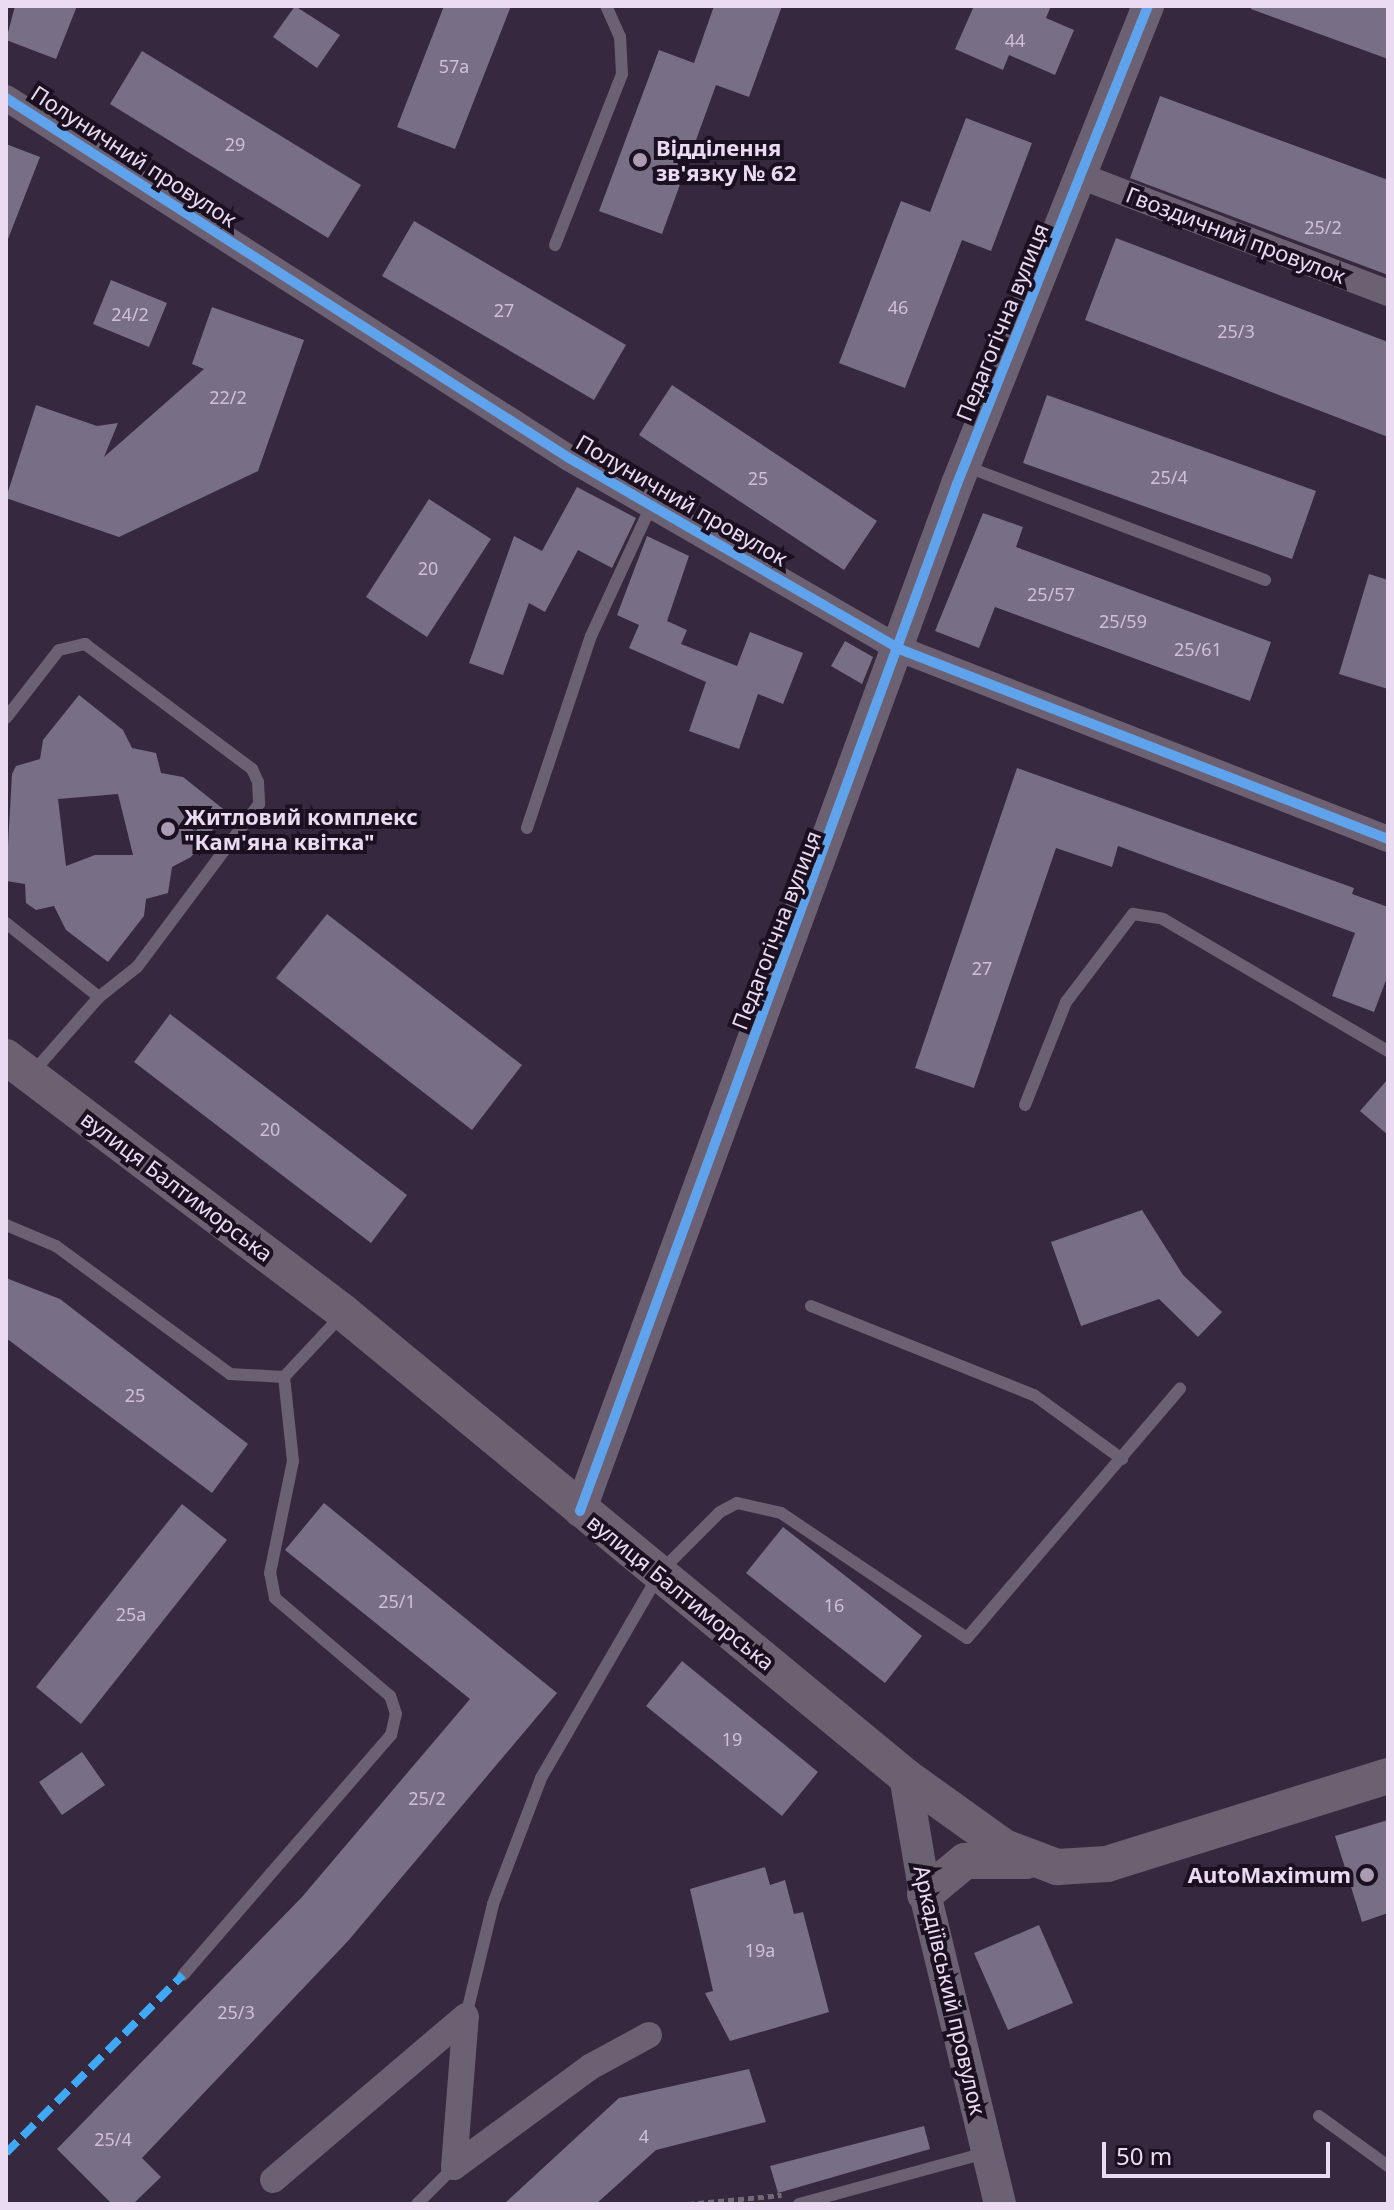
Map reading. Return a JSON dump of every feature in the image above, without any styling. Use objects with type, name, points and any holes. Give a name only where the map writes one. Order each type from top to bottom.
[{"type":"main road","name":"вулиця Балтиморська","points":[[19,1066],[344,1313],[580,1511],[661,1571],[905,1776],[976,1829],[1036,1862],[1107,1864],[1388,1776]]},
{"type":"main road","points":[[925,1894],[965,1861],[1036,1862]]},
{"type":"street","name":"Педагогічна вулиця","points":[[580,1511],[902,650],[965,466],[1083,177],[1148,6]]},
{"type":"street","name":"Полуничний провулок","points":[[6,98],[651,506],[902,650],[1388,839]]},
{"type":"street","name":"Гвоздичний провулок","points":[[1083,177],[1388,293]]},
{"type":"street","name":"Аркадіївський провулок","points":[[905,1776],[925,1894],[1000,2204]]},
{"type":"street","points":[[454,2167],[466,2016]]},
{"type":"street","points":[[273,2180],[466,2016]]},
{"type":"street","points":[[454,2167],[590,2067],[649,2035]]},
{"type":"lane","points":[[555,245],[622,74],[620,37],[606,6]]},
{"type":"lane","points":[[965,466],[1265,580]]},
{"type":"lane","points":[[527,828],[591,636],[651,506]]},
{"type":"lane","points":[[6,718],[59,650],[85,644],[252,769],[258,782],[259,804],[137,967],[19,1066]]},
{"type":"lane","points":[[1025,1105],[1066,1002],[1133,914],[1163,919],[1388,1051]]},
{"type":"lane","points":[[6,923],[99,997]]},
{"type":"lane","points":[[6,1225],[56,1246],[230,1374],[284,1377]]},
{"type":"lane","points":[[811,1306],[1034,1395],[1122,1459]]},
{"type":"lane","points":[[183,1975],[391,1735],[396,1714],[390,1696],[275,1598],[270,1573],[293,1461],[284,1377],[344,1313]]},
{"type":"lane","points":[[466,2016],[493,1904],[541,1778],[661,1571],[720,1512],[755,1504],[781,1513],[967,1638],[1180,1389]]},
{"type":"lane","points":[[1319,2116],[1388,2166]]},
{"type":"lane","points":[[799,2204],[988,2152]]},
{"type":"lane","points":[[417,2204],[454,2167]]},
{"type":"path","points":[[688,2204],[771,2198]]},
{"type":"building","points":[[15,6],[77,6],[56,59],[6,40]]},
{"type":"building","points":[[295,6],[340,35],[317,68],[273,37]]},
{"type":"building","points":[[444,6],[511,6],[455,149],[397,127]]},
{"type":"building","points":[[714,6],[782,6],[749,97],[716,85],[662,234],[599,211],[659,50],[694,63]]},
{"type":"building","points":[[974,6],[1051,6],[1046,18],[1074,30],[1055,75],[1009,55],[1003,70],[955,49]]},
{"type":"building","points":[[1251,6],[1388,6],[1388,59],[1251,9]]},
{"type":"building","points":[[142,51],[361,185],[328,238],[110,104]]},
{"type":"building","points":[[1160,96],[1388,180],[1388,275],[1130,178]]},
{"type":"building","points":[[966,118],[1032,143],[991,251],[962,240],[905,388],[839,363],[901,201],[930,212]]},
{"type":"building","points":[[6,144],[40,157],[8,239],[6,239]]},
{"type":"building","points":[[414,221],[626,345],[594,400],[382,276]]},
{"type":"building","points":[[1116,238],[1388,342],[1388,437],[1085,320]]},
{"type":"building","points":[[111,280],[167,303],[149,347],[93,324]]},
{"type":"building","points":[[212,307],[304,340],[258,471],[119,537],[6,498],[36,405],[97,426],[118,423],[104,457],[204,369],[192,364]]},
{"type":"building","points":[[672,385],[877,521],[844,570],[639,435]]},
{"type":"building","points":[[1047,395],[1316,491],[1292,559],[1023,463]]},
{"type":"building","points":[[577,487],[636,518],[612,568],[578,550],[545,612],[529,603],[503,675],[469,663],[514,536],[542,551]]},
{"type":"building","points":[[429,499],[491,539],[427,637],[366,597]]},
{"type":"building","points":[[983,513],[1023,527],[1016,547],[1271,642],[1250,701],[995,607],[979,648],[935,631]]},
{"type":"building","points":[[647,536],[689,556],[667,621],[687,630],[681,644],[737,666],[750,632],[803,653],[783,704],[758,694],[739,749],[689,731],[706,682],[629,648],[639,625],[617,615]]},
{"type":"building","points":[[1369,574],[1388,580],[1388,689],[1339,674]]},
{"type":"building","points":[[845,641],[873,657],[862,684],[831,666]]},
{"type":"building","name":"Житловий комплекс \"Кам'яна квітка\"","points":[[79,695],[123,730],[132,748],[156,753],[161,773],[183,777],[227,812],[191,857],[172,867],[168,893],[146,899],[144,916],[108,962],[66,930],[54,906],[36,910],[26,903],[25,884],[6,881],[12,774],[16,766],[40,759],[43,740]],"holes":[[[118,794],[133,855],[95,855],[66,866],[58,799]]]},
{"type":"building","points":[[1017,768],[1354,888],[1352,894],[1388,907],[1388,975],[1374,1012],[1332,996],[1355,933],[1118,846],[1112,867],[1056,848],[974,1088],[915,1068]]},
{"type":"building","points":[[327,914],[522,1065],[472,1130],[276,978]]},
{"type":"building","points":[[170,1014],[407,1195],[371,1243],[134,1062]]},
{"type":"building","points":[[1388,1079],[1388,1135],[1360,1111]]},
{"type":"building","points":[[1142,1210],[1183,1275],[1222,1312],[1198,1337],[1159,1299],[1081,1326],[1051,1242]]},
{"type":"building","points":[[6,1278],[60,1299],[248,1444],[212,1493],[6,1338]]},
{"type":"building","points":[[324,1503],[557,1693],[348,1941],[142,2158],[161,2177],[133,2204],[112,2204],[57,2149],[302,1897],[470,1699],[285,1550]]},
{"type":"building","points":[[182,1504],[227,1540],[81,1724],[36,1687]]},
{"type":"building","points":[[783,1527],[922,1636],[885,1683],[746,1573]]},
{"type":"building","points":[[682,1661],[818,1772],[782,1816],[646,1706]]},
{"type":"building","points":[[82,1752],[105,1785],[62,1815],[39,1782]]},
{"type":"building","name":"AutoMaximum","points":[[1388,1820],[1388,1913],[1362,1922],[1335,1836]]},
{"type":"building","points":[[765,1867],[770,1885],[785,1880],[794,1914],[803,1912],[829,2012],[730,2041],[705,1993],[713,1991],[690,1889]]},
{"type":"building","points":[[1039,1925],[1073,2003],[1008,2030],[974,1953]]},
{"type":"building","points":[[749,2069],[766,2122],[656,2150],[596,2204],[504,2204],[619,2098]]},
{"type":"building","points":[[924,2126],[930,2149],[778,2193],[770,2166]]},
{"type":"marked path","points":[[6,2153],[183,1975]]},
{"type":"cycle path","points":[[580,1511],[957,484],[1148,6]]},
{"type":"cycle path","points":[[6,98],[569,458],[902,650],[1388,839]]},
{"type":"place","name":"Відділення зв'язку № 62","points":[[640,160]]},
{"type":"place","name":"Житловий комплекс \"Кам'яна квітка\"","points":[[168,829]]},
{"type":"place","name":"AutoMaximum","points":[[1367,1875]]}]
